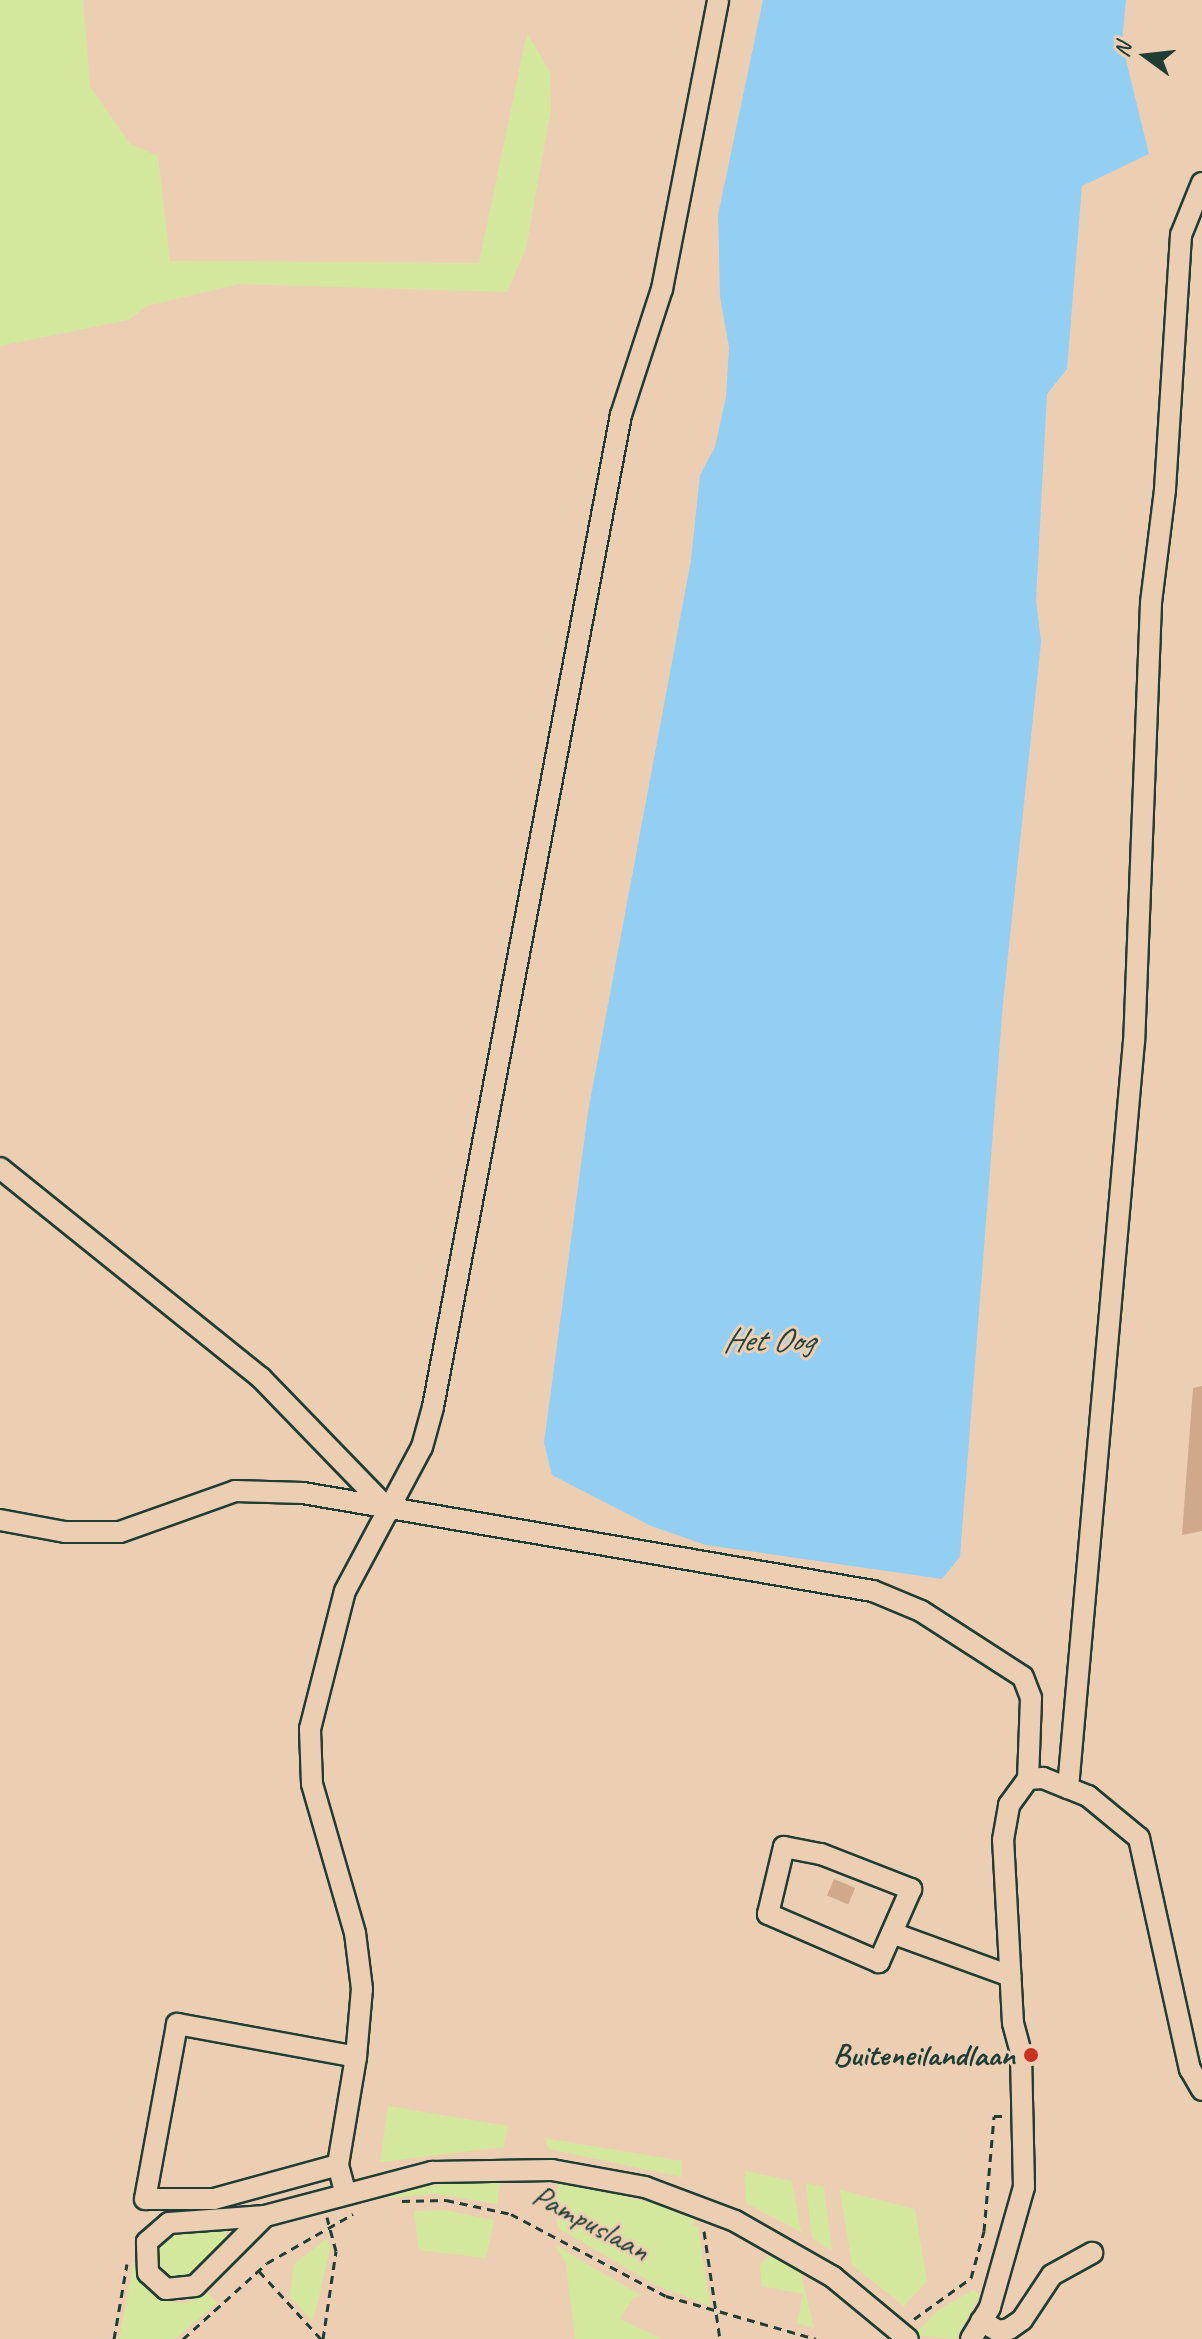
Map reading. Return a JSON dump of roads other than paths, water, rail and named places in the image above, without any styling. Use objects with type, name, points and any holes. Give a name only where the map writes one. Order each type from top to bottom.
[{"type":"street","points":[[345,2192],[338,2165],[356,2057],[362,1989],[355,1933],[312,1784],[310,1729],[345,1591],[422,1447],[433,1407],[621,415],[662,289],[718,0]]},
{"type":"street","points":[[1068,1788],[1134,1041],[1151,603],[1165,490],[1181,235],[1202,183]]},
{"type":"street","points":[[0,1168],[261,1378],[390,1511]]},
{"type":"street","points":[[0,1520],[65,1532],[120,1532],[235,1491],[303,1493],[390,1511],[873,1591],[921,1611],[1023,1677],[1031,1698],[1028,1779],[1009,1805],[1003,1840],[1013,2023],[1020,2041],[1026,2140],[1022,2202],[976,2330],[1009,2329],[1022,2320],[1052,2275],[1092,2253]]},
{"type":"street","points":[[1028,1779],[1043,1778],[1088,1796],[1139,1838],[1190,2069],[1202,2090]]},
{"type":"street","points":[[784,1847],[821,1854],[911,1889],[892,1933],[879,1962],[768,1914],[784,1847]]},
{"type":"street","points":[[892,1933],[1010,1976]]},
{"type":"street","points":[[1013,2023],[1008,2042],[1013,2115],[1013,2226]]},
{"type":"street","points":[[338,2165],[214,2199],[145,2199],[177,2024],[356,2057]]},
{"type":"street","name":"Pampuslaan","points":[[265,2216],[195,2286],[166,2289],[149,2276],[144,2251],[161,2226],[265,2216],[321,2198],[432,2172],[521,2168],[614,2179],[706,2208],[814,2265],[905,2336]]},
{"type":"water","name":"Het Oog","points":[[763,0],[1126,0],[1122,44],[1149,154],[1082,186],[1067,369],[1047,394],[1036,600],[1041,642],[1003,1003],[960,1557],[942,1579],[706,1545],[651,1526],[552,1475],[544,1443],[588,1112],[691,560],[700,475],[715,447],[726,397],[729,347],[720,297],[718,215]]},
{"type":"place","name":"Buiteneilandlaan","points":[[1031,2055]]}]
